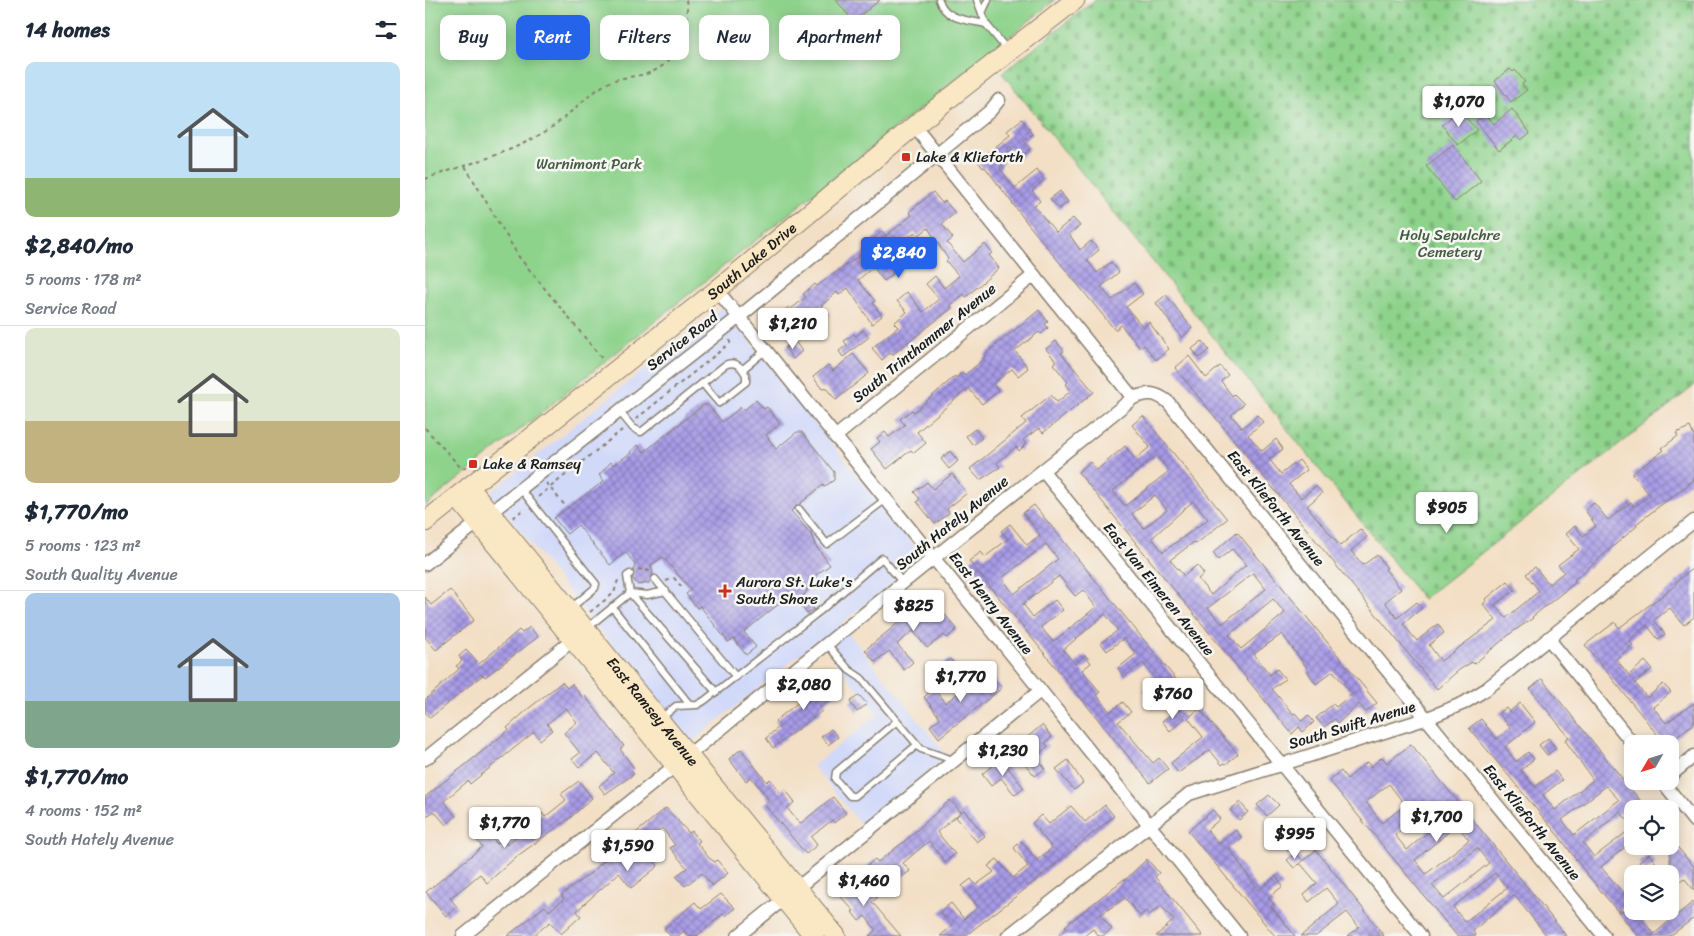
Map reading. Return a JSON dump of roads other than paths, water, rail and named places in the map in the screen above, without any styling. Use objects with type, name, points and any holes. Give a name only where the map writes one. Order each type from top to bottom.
[{"type":"main road","name":"South Lake Drive","points":[[425,522],[717,290],[914,126],[1075,0]]},
{"type":"main road","name":"East Ramsey Avenue","points":[[463,492],[790,893],[836,936]]},
{"type":"main road","name":"East Ramsey Avenue","points":[[790,893],[814,936]]},
{"type":"street","name":"Service Road","points":[[425,564],[739,317],[990,111],[999,100]]},
{"type":"street","points":[[914,126],[1133,398]]},
{"type":"street","name":"South Trinthammer Avenue","points":[[835,437],[1034,275]]},
{"type":"street","name":"East Henry Avenue","points":[[717,290],[1239,936]]},
{"type":"street","name":"East Klieforth Avenue","points":[[1133,398],[1144,394],[1157,393],[1168,402],[1604,936]]},
{"type":"street","name":"South Hately Avenue","points":[[463,936],[1133,398]]},
{"type":"street","name":"East Van Eimeren Avenue","points":[[1043,471],[1421,936]]},
{"type":"street","name":"South Swift Avenue","points":[[1008,936],[1148,824],[1189,794],[1427,718],[1464,703],[1694,521]]},
{"type":"street","points":[[425,759],[579,634]]},
{"type":"street","points":[[1548,638],[1626,735]]},
{"type":"street","points":[[738,936],[1040,692]]},
{"type":"street","points":[[1679,768],[1694,756]]},
{"type":"street","points":[[1670,790],[1694,821]]},
{"type":"lane","points":[[939,0],[941,6],[953,17],[986,24]]},
{"type":"lane","points":[[977,0],[986,24],[1009,52]]},
{"type":"lane","points":[[982,13],[988,0]]},
{"type":"lane","points":[[743,369],[766,350]]},
{"type":"lane","points":[[619,411],[633,428],[641,432],[729,363],[734,363],[743,369],[747,375],[746,382],[719,403],[703,384]]},
{"type":"lane","points":[[520,488],[596,584],[595,588],[563,615]]},
{"type":"lane","points":[[799,509],[827,544],[886,499]]},
{"type":"lane","points":[[653,725],[676,706],[697,705],[716,692],[882,558],[903,584]]},
{"type":"lane","points":[[630,574],[627,576],[630,593],[716,692]]},
{"type":"lane","points":[[655,579],[667,591],[735,677]]},
{"type":"lane","points":[[579,634],[630,593],[647,595],[667,591]]},
{"type":"lane","points":[[612,607],[690,705]]},
{"type":"lane","points":[[827,644],[849,670],[861,678],[921,750],[955,760]]},
{"type":"lane","points":[[897,721],[836,772],[835,779],[850,796],[855,796],[917,745]]},
{"type":"place","name":"Lake & Klieforth","points":[[906,157]]},
{"type":"place","name":"Lake & Ramsey","points":[[473,464]]},
{"type":"place","name":"Aurora St. Luke's South Shore","points":[[725,591]]},
{"type":"park label","name":"Warnimont Park","points":[[589,164]]},
{"type":"park label","name":"Holy Sepulchre Cemetery","points":[[1450,244]]}]
